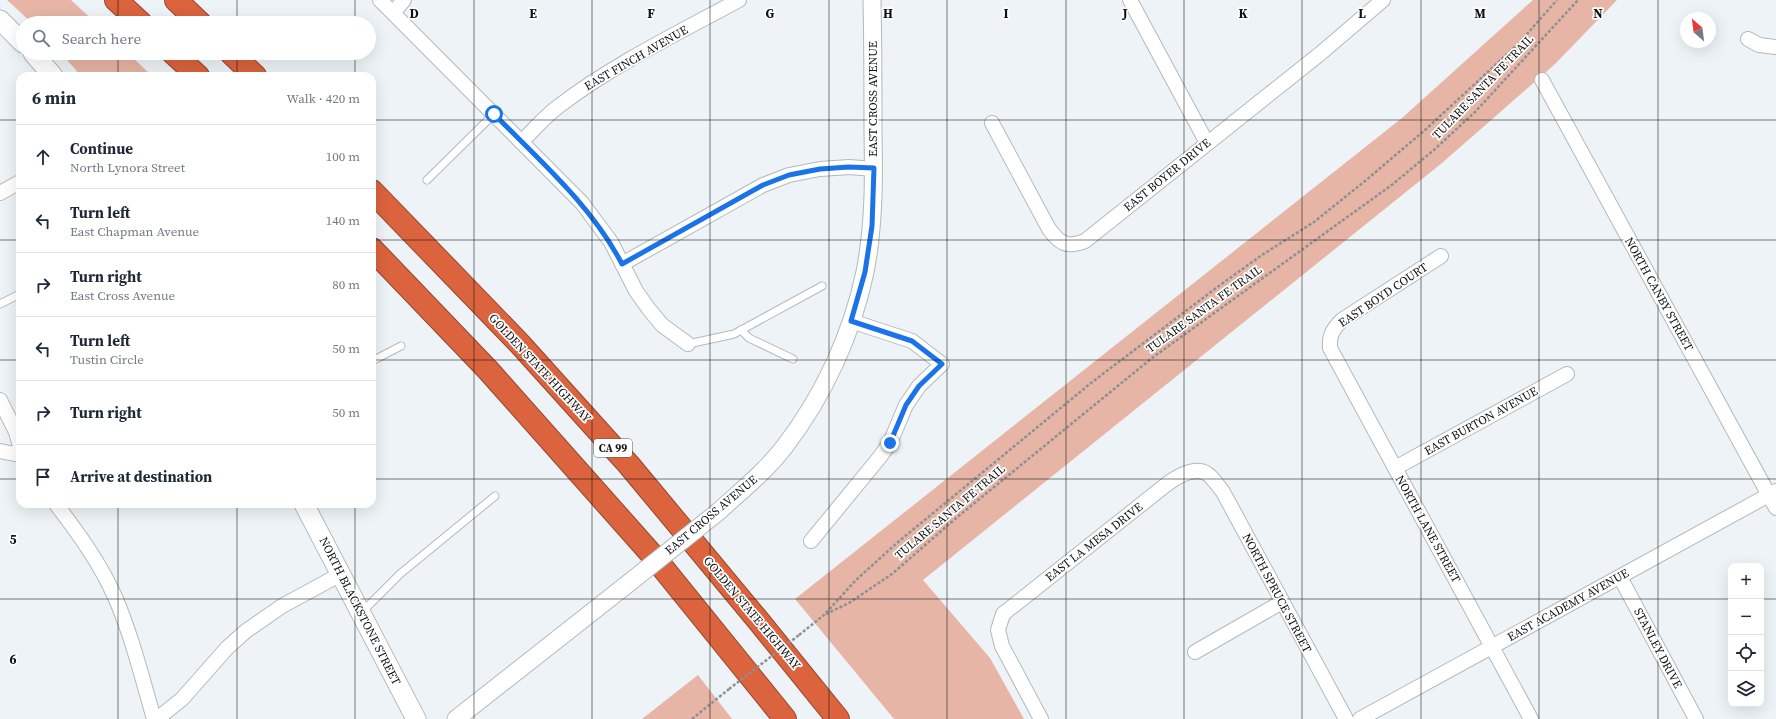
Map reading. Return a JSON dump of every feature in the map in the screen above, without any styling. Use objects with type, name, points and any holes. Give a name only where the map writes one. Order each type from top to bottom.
[{"type":"highway","points":[[116,0],[133,16]]},
{"type":"highway","points":[[176,0],[193,16]]},
{"type":"highway","points":[[181,60],[194,72]]},
{"type":"highway","points":[[238,60],[251,72]]},
{"type":"highway","name":"GOLDEN STATE HIGHWAY","points":[[376,195],[519,343],[629,465],[838,719]]},
{"type":"highway","points":[[376,253],[488,370],[654,558],[785,719]]},
{"type":"main road","points":[[0,20],[16,36]]},
{"type":"main road","points":[[39,60],[50,72]]},
{"type":"main road","name":"NORTH BLACKSTONE STREET","points":[[306,508],[416,719]]},
{"type":"street","points":[[380,0],[582,203],[610,242],[648,308],[662,325],[688,344]]},
{"type":"street","points":[[393,13],[404,0]]},
{"type":"street","name":"EAST FINCH AVENUE","points":[[521,142],[557,107],[584,88],[618,66],[739,0]]},
{"type":"street","name":"EAST CROSS AVENUE","points":[[456,719],[718,512],[759,474],[785,447],[825,383],[842,347],[851,321],[865,272],[872,226],[874,168],[872,0]]},
{"type":"street","points":[[1130,0],[1207,143]]},
{"type":"street","name":"EAST BOYER DRIVE","points":[[992,123],[1049,229],[1060,242],[1072,245],[1085,241],[1207,143],[1376,2]]},
{"type":"street","points":[[1748,39],[1759,45],[1776,47]]},
{"type":"street","name":"NORTH CANBY STREET","points":[[1542,80],[1772,492],[1776,508]]},
{"type":"street","points":[[622,264],[763,185],[789,175],[820,169],[849,167],[874,168]]},
{"type":"street","points":[[0,193],[16,184]]},
{"type":"street","name":"EAST BOYD COURT","points":[[1330,338],[1334,328],[1342,320],[1441,256]]},
{"type":"street","points":[[811,541],[880,458],[890,443],[906,405],[919,386],[942,364],[912,341],[851,321]]},
{"type":"street","name":"NORTH LANE STREET","points":[[1330,338],[1330,348],[1334,357],[1531,719]]},
{"type":"street","name":"EAST BURTON AVENUE","points":[[1395,468],[1567,374]]},
{"type":"street","points":[[0,400],[16,432]]},
{"type":"street","points":[[0,451],[16,454]]},
{"type":"street","name":"EAST LA MESA DRIVE","points":[[1041,719],[1002,646],[998,630],[1003,614],[1167,484],[1180,475],[1192,471],[1202,472]]},
{"type":"street","name":"NORTH SPRUCE STREET","points":[[1202,472],[1210,475],[1223,492],[1346,719]]},
{"type":"street","name":"EAST ACADEMY AVENUE","points":[[1360,719],[1772,492]]},
{"type":"street","points":[[59,508],[81,538],[114,596],[126,626],[154,719]]},
{"type":"street","points":[[157,719],[182,699],[227,648],[246,631],[282,606],[341,574]]},
{"type":"street","name":"STANLEY DRIVE","points":[[1620,577],[1696,719]]},
{"type":"street","points":[[1195,652],[1282,602]]},
{"type":"lane","points":[[427,180],[494,114]]},
{"type":"lane","points":[[688,344],[711,340],[741,330],[822,286]]},
{"type":"lane","points":[[0,304],[16,296]]},
{"type":"lane","points":[[741,330],[749,338],[793,359]]},
{"type":"lane","points":[[376,359],[401,346]]},
{"type":"lane","points":[[361,613],[400,574],[495,496]]},
{"type":"path","name":"TULARE SANTA FE TRAIL","points":[[692,719],[824,615],[856,580],[898,542],[1091,383],[1216,288],[1262,255],[1314,222],[1371,176],[1425,130],[1519,43],[1557,0]]},
{"type":"path","name":"TULARE SANTA FE TRAIL","points":[[824,615],[849,603],[892,574],[955,518],[1152,358],[1393,184],[1435,149],[1476,111],[1578,0]]},
{"type":"shaded area","points":[[7,0],[71,0],[88,16],[24,16]]},
{"type":"shaded area","points":[[1533,0],[1617,0],[1555,64],[1442,163],[923,580],[990,658],[1024,719],[894,719],[795,599],[1402,118]]},
{"type":"shaded area","points":[[67,60],[135,60],[148,72],[78,72]]},
{"type":"shaded area","points":[[698,675],[732,719],[642,719]]},
{"type":"route","points":[[494,114],[582,203],[598,223],[622,264],[763,185],[789,175],[820,169],[849,167],[874,168],[872,226],[865,272],[851,321],[912,341],[942,364],[919,386],[906,405],[890,443]]}]
